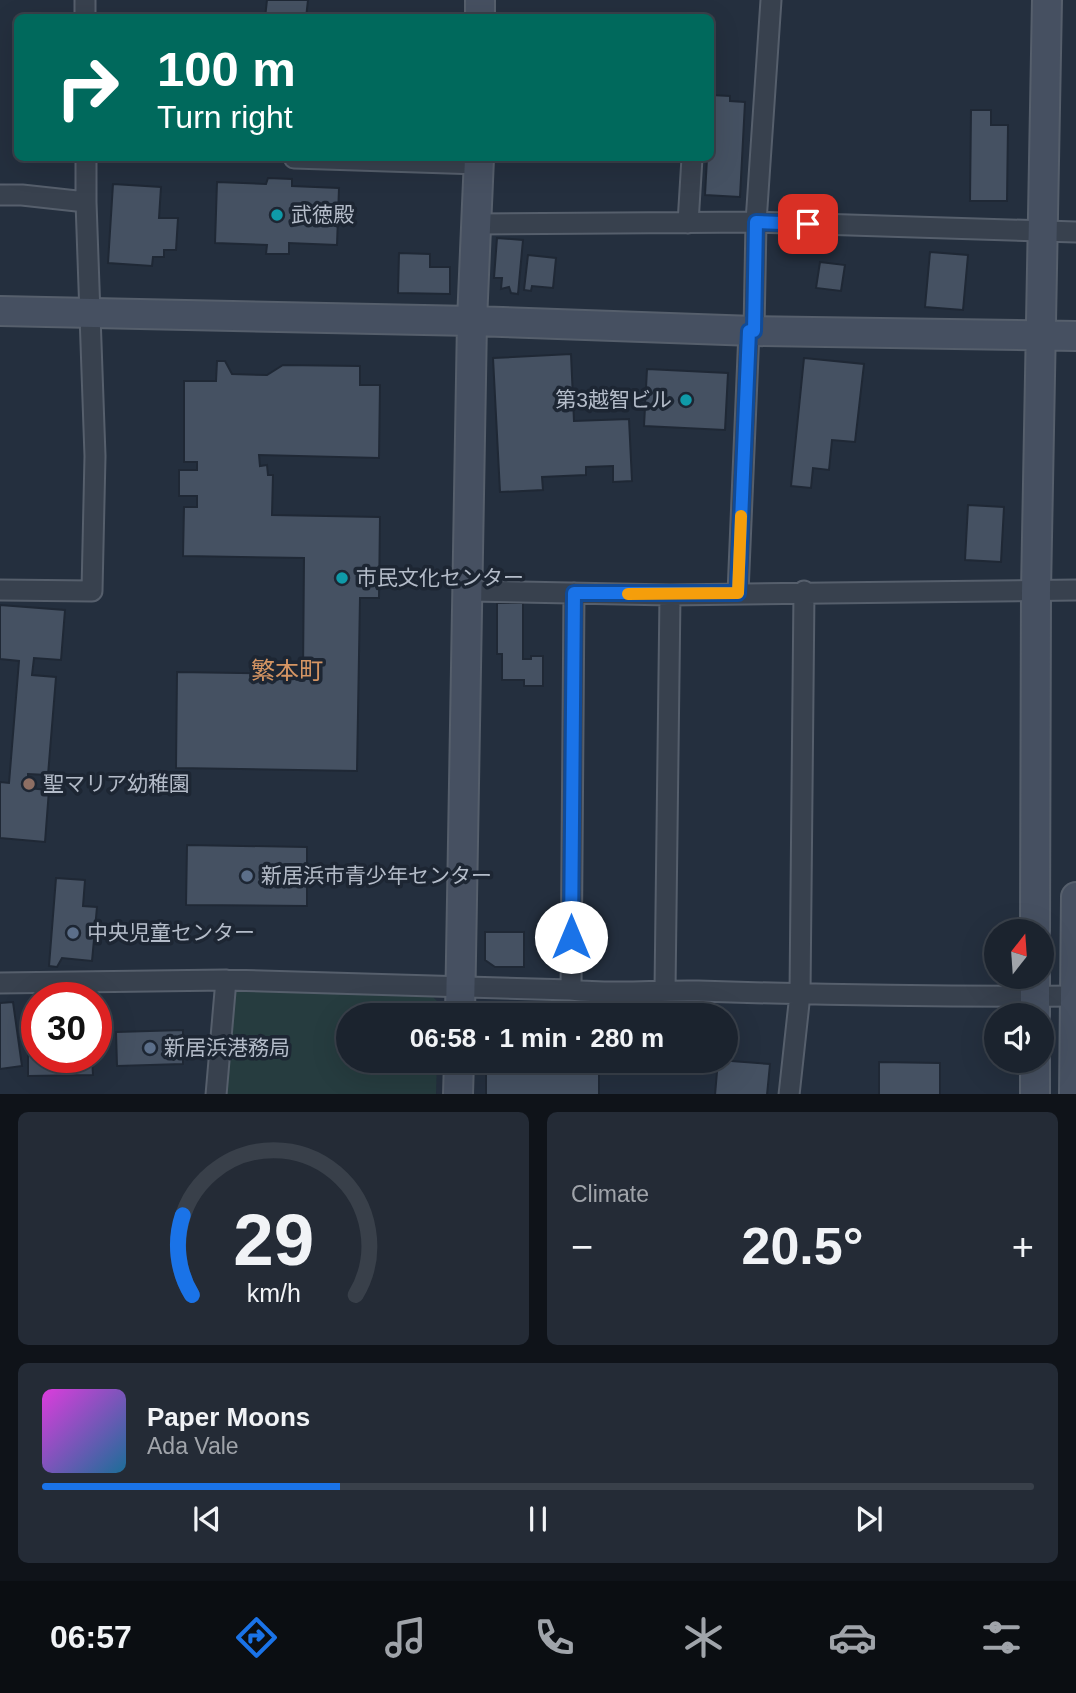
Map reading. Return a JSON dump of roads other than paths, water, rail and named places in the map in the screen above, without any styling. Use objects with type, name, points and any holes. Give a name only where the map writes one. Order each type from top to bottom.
[{"type":"street","points":[[738,593],[756,222],[771,0]]},
{"type":"street","points":[[1035,919],[1035,592],[1047,0]]},
{"type":"street","points":[[0,590],[92,590],[95,456],[86,161]]},
{"type":"street","points":[[461,1001],[472,321],[479,161]]},
{"type":"street","points":[[688,223],[692,161]]},
{"type":"street","points":[[0,195],[86,202]]},
{"type":"street","points":[[476,224],[756,222],[1076,232]]},
{"type":"street","points":[[0,311],[472,321],[751,331],[1076,336]]},
{"type":"street","points":[[469,591],[670,594],[1076,590]]},
{"type":"street","points":[[789,1094],[800,994],[804,591]]},
{"type":"street","points":[[571,990],[574,593]]},
{"type":"street","points":[[666,990],[670,594]]},
{"type":"street","points":[[1074,1094],[1076,897]]},
{"type":"street","points":[[216,1094],[226,980]]},
{"type":"street","points":[[0,983],[226,980],[461,1001],[571,990],[600,993],[666,990],[1075,996]]},
{"type":"street","points":[[458,1094],[459,1073]]},
{"type":"street","points":[[1035,1073],[1035,1094]]},
{"type":"place","name":"武徳殿","points":[[277,215]]},
{"type":"place","name":"第3越智ビル","points":[[686,400]]},
{"type":"place","name":"市民文化センター","points":[[342,578]]},
{"type":"place","name":"聖マリア幼稚園","points":[[29,784]]},
{"type":"place","name":"新居浜市青少年センター","points":[[247,876]]},
{"type":"place","name":"中央児童センター","points":[[73,933]]},
{"type":"place","name":"新居浜港務局","points":[[150,1048]]},
{"type":"district","name":"繁本町","points":[[287,671]]}]
